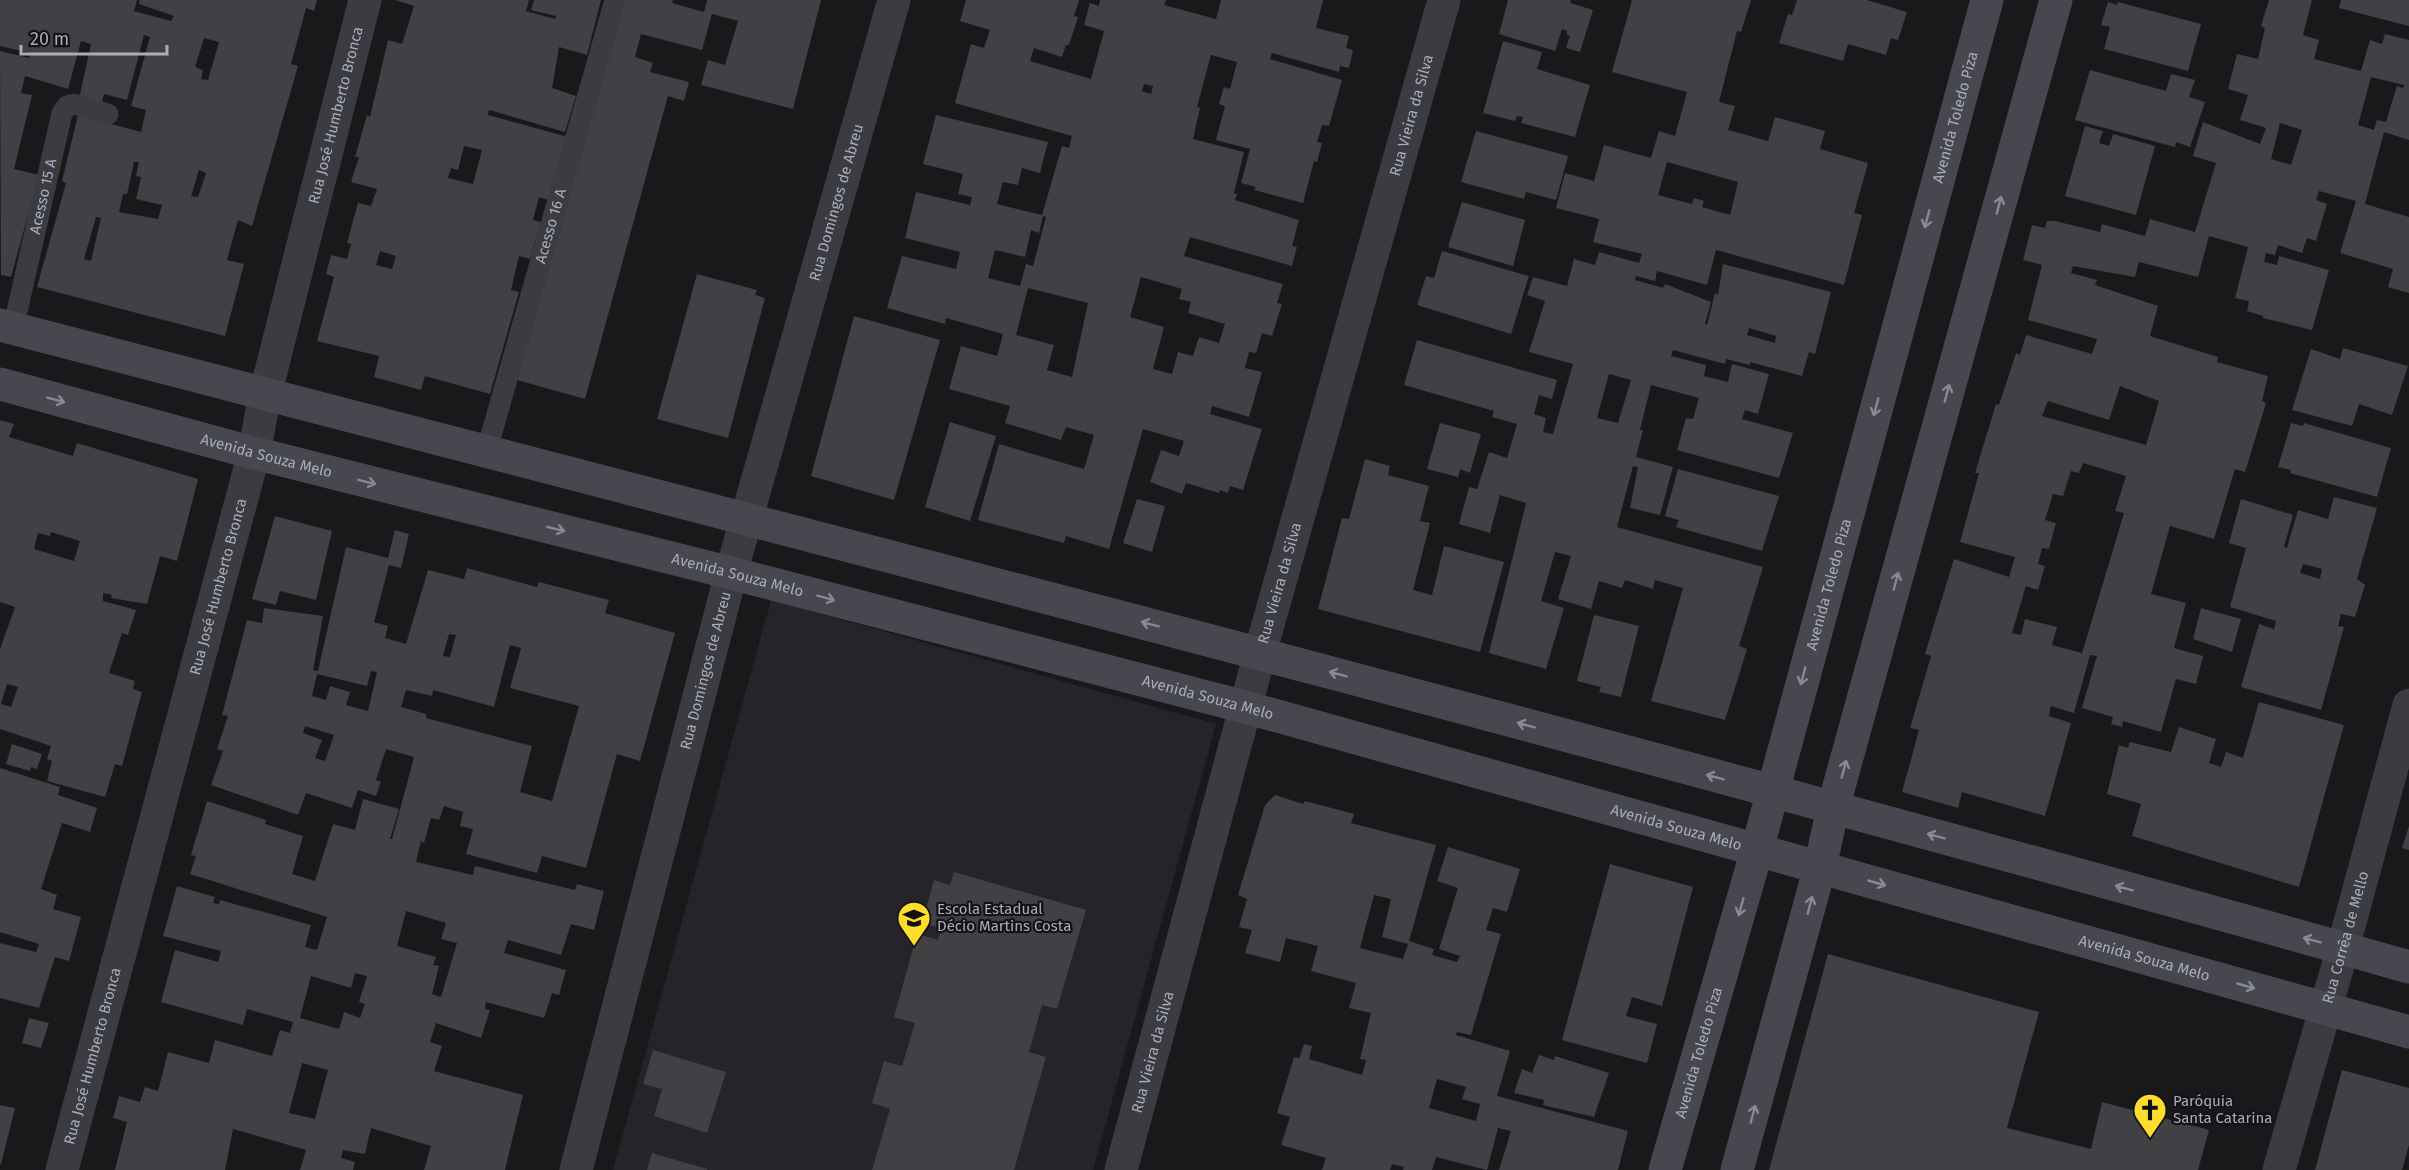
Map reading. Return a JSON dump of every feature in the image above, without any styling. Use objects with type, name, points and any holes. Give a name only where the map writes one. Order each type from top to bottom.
[{"type":"street","name":"Rua José Humberto Bronca","points":[[62,1170],[254,453],[265,395],[365,0]]},
{"type":"street","name":"Rua Domingos de Abreu","points":[[576,1170],[746,517],[894,0]]},
{"type":"street","name":"Rua Vieira da Silva","points":[[1121,1170],[1260,653],[1444,0]]},
{"type":"street","name":"Avenida Toledo Piza","points":[[1665,1170],[1757,850],[1987,0]]},
{"type":"street","points":[[1737,1170],[1820,867],[1833,808],[2055,0]]},
{"type":"street","points":[[7,327],[486,453],[746,517],[1260,653],[2409,967]]},
{"type":"street","name":"Avenida Souza Melo","points":[[0,384],[254,453],[731,573],[1245,708],[2409,1032]]},
{"type":"street","name":"Rua Corrêa de Mello","points":[[2279,1170],[2343,948],[2409,705]]},
{"type":"lane","name":"Acesso 16 A","points":[[486,453],[615,0]]},
{"type":"lane","name":"Acesso 15 A","points":[[7,327],[62,113],[67,106],[74,104],[108,114]]},
{"type":"shaded area","name":"Escola Estadual Décio Martins Costa","points":[[771,600],[1216,724],[1093,1170],[613,1170]]},
{"type":"building","points":[[0,0],[137,0],[134,11],[171,21],[174,16],[139,4],[140,0],[317,0],[314,11],[306,8],[291,64],[298,66],[252,226],[238,220],[227,260],[244,264],[225,336],[37,287],[66,183],[62,181],[78,115],[141,132],[146,110],[131,106],[150,37],[144,35],[127,100],[104,94],[101,105],[79,99],[91,44],[81,41],[68,89],[25,76],[21,93],[32,95],[14,169],[39,175],[11,277],[1,275],[0,51],[29,58],[30,53],[0,46]],"holes":[[[204,38],[219,42],[208,80],[201,79],[203,70],[195,67]],[[134,162],[139,162],[136,176],[141,177],[136,199],[162,205],[158,219],[119,212],[123,194],[127,194]],[[199,170],[206,173],[198,197],[191,196]],[[96,217],[101,218],[91,261],[84,259]]]},
{"type":"building","points":[[395,0],[529,0],[526,11],[555,19],[556,16],[531,10],[534,0],[601,0],[587,55],[559,47],[552,88],[576,96],[565,132],[489,110],[488,115],[568,137],[552,201],[539,197],[533,220],[541,222],[530,259],[519,256],[511,290],[519,292],[490,394],[425,376],[421,390],[374,377],[379,356],[317,341],[334,277],[326,274],[331,255],[347,259],[351,244],[347,243],[358,203],[371,206],[377,189],[351,182],[359,157],[355,157],[367,115],[370,117],[388,40],[402,44],[414,6]],"holes":[[[464,146],[482,150],[473,184],[448,178],[451,168],[458,170]],[[380,251],[396,256],[392,269],[376,265]]]},
{"type":"building","points":[[624,0],[673,0],[672,3],[704,12],[707,0],[821,0],[793,109],[701,85],[708,60],[725,65],[738,21],[712,14],[702,50],[641,34],[635,57],[653,63],[650,72],[689,82],[684,101],[668,96],[585,399],[517,380]]},
{"type":"building","points":[[966,0],[1079,0],[1074,16],[1078,17],[1069,45],[1066,45],[1062,57],[1034,48],[1030,61],[1091,79],[1104,31],[1084,25],[1090,3],[1099,6],[1100,0],[1166,0],[1164,5],[1216,19],[1221,0],[1323,0],[1316,28],[1349,36],[1346,48],[1353,50],[1349,68],[1340,66],[1339,72],[1272,53],[1270,59],[1342,80],[1329,126],[1322,125],[1317,142],[1322,143],[1317,162],[1314,161],[1303,203],[1254,190],[1256,187],[1241,183],[1250,149],[1216,140],[1225,106],[1219,104],[1224,87],[1230,89],[1237,62],[1211,55],[1197,107],[1200,108],[1193,139],[1244,152],[1234,193],[1237,194],[1235,200],[1299,220],[1292,246],[1297,247],[1292,266],[1190,237],[1184,256],[1283,284],[1277,303],[1282,304],[1272,336],[1262,333],[1256,353],[1249,352],[1245,368],[1262,372],[1249,417],[1212,406],[1210,414],[1262,429],[1243,490],[1230,486],[1228,493],[1220,490],[1219,493],[1186,483],[1182,494],[1150,482],[1161,450],[1179,456],[1184,441],[1143,429],[1109,549],[1066,536],[1064,543],[978,520],[999,444],[1084,469],[1094,435],[1066,427],[1061,440],[1005,423],[1010,406],[949,389],[961,346],[997,356],[1003,334],[946,318],[945,324],[887,308],[902,256],[956,269],[960,252],[905,238],[916,192],[970,205],[972,197],[958,194],[963,174],[923,164],[936,115],[1048,142],[1040,173],[1022,168],[1018,185],[1003,182],[997,204],[1042,215],[1062,146],[1069,148],[1072,136],[955,103],[971,44],[984,48],[990,30],[960,21]],"holes":[[[1144,84],[1153,86],[1151,94],[1142,91]],[[1043,216],[1046,217],[1033,266],[1026,264],[1020,286],[988,278],[995,250],[1025,257],[1031,230],[1039,233]],[[1141,277],[1182,289],[1179,299],[1191,302],[1188,313],[1225,324],[1219,343],[1199,337],[1193,356],[1178,352],[1172,374],[1153,369],[1164,327],[1130,317]],[[1028,288],[1088,303],[1072,377],[1047,370],[1054,345],[1016,335]]]},
{"type":"building","points":[[1508,0],[1571,0],[1570,3],[1593,10],[1580,52],[1566,48],[1570,36],[1562,29],[1555,51],[1499,34]]},
{"type":"building","points":[[1632,0],[1751,0],[1741,32],[1737,31],[1719,102],[1735,106],[1728,130],[1768,141],[1775,117],[1825,131],[1820,149],[1868,163],[1854,213],[1862,215],[1844,285],[1716,250],[1707,285],[1657,271],[1655,281],[1636,276],[1635,280],[1663,288],[1665,284],[1711,302],[1705,324],[1707,325],[1715,293],[1718,295],[1723,264],[1831,292],[1815,354],[1809,352],[1802,376],[1750,362],[1750,365],[1726,359],[1725,364],[1673,350],[1671,356],[1706,365],[1704,376],[1728,382],[1732,364],[1769,374],[1758,414],[1745,410],[1742,419],[1793,433],[1779,478],[1677,450],[1686,418],[1693,419],[1699,398],[1651,385],[1636,457],[1673,467],[1660,515],[1630,508],[1638,467],[1633,466],[1617,527],[1763,567],[1739,646],[1747,649],[1725,720],[1651,701],[1683,588],[1655,580],[1653,589],[1625,580],[1622,588],[1599,581],[1591,609],[1558,599],[1571,556],[1555,552],[1541,601],[1564,608],[1546,669],[1489,653],[1526,503],[1500,495],[1490,533],[1459,524],[1469,487],[1477,489],[1489,452],[1507,458],[1517,424],[1492,417],[1494,411],[1404,385],[1417,340],[1557,380],[1552,399],[1539,395],[1534,414],[1546,418],[1543,432],[1553,434],[1573,364],[1529,352],[1545,301],[1527,295],[1533,277],[1567,286],[1574,259],[1595,265],[1599,252],[1639,263],[1642,254],[1593,242],[1599,219],[1556,208],[1565,173],[1594,181],[1604,145],[1651,158],[1659,131],[1675,136],[1687,92],[1612,72]],"holes":[[[1667,162],[1738,182],[1730,215],[1702,207],[1704,201],[1694,198],[1692,204],[1658,195]],[[1749,328],[1776,336],[1775,343],[1747,335]],[[1609,374],[1631,380],[1618,423],[1597,418]]]},
{"type":"building","points":[[1797,0],[1867,0],[1907,12],[1898,40],[1891,38],[1886,55],[1848,44],[1843,61],[1779,43],[1788,14],[1792,15]]},
{"type":"building","points":[[2269,0],[2312,0],[2303,35],[2319,40],[2314,59],[2361,71],[2370,40],[2382,44],[2385,34],[2409,40],[2409,140],[2384,132],[2365,204],[2409,217],[2409,293],[2388,287],[2393,269],[2340,253],[2356,201],[2319,191],[2316,200],[2327,204],[2316,241],[2307,238],[2302,253],[2278,245],[2275,255],[2266,253],[2264,262],[2277,265],[2279,256],[2329,270],[2312,330],[2263,318],[2263,316],[2247,311],[2249,301],[2235,298],[2248,247],[2209,236],[2198,277],[2139,262],[2135,277],[2073,266],[2071,273],[2097,280],[2095,285],[2158,306],[2150,336],[2218,357],[2217,362],[2268,376],[2262,401],[2266,403],[2245,472],[2235,469],[2214,539],[2170,526],[2151,594],[2186,603],[2174,648],[2203,656],[2196,684],[2176,679],[2161,732],[2123,721],[2122,727],[2111,724],[2113,717],[2082,708],[2097,656],[2090,655],[2074,713],[2051,706],[2049,716],[2071,723],[2045,816],[1962,792],[1958,808],[1902,792],[1919,730],[1910,728],[1931,656],[1925,654],[1954,559],[2009,577],[2015,557],[1960,542],[1979,473],[1975,473],[1996,404],[1999,405],[2016,353],[2020,355],[2026,335],[2092,354],[2097,339],[2028,320],[2042,265],[2023,260],[2032,225],[2045,228],[2047,221],[2055,221],[2100,232],[2102,224],[2145,236],[2150,219],[2195,232],[2216,163],[2193,156],[2203,122],[2260,144],[2266,128],[2240,120],[2248,95],[2228,89],[2237,54],[2258,59],[2265,28],[2261,26]],"holes":[[[2371,77],[2404,85],[2403,88],[2397,86],[2386,122],[2377,120],[2374,130],[2358,125]],[[2280,123],[2302,130],[2291,165],[2271,159]],[[2120,386],[2159,401],[2146,445],[2042,416],[2048,401],[2109,420]],[[2083,463],[2126,476],[2115,511],[2124,513],[2082,653],[2052,645],[2057,627],[2025,619],[2021,635],[2012,633],[2026,586],[2038,590],[2045,566],[2038,564],[2042,548],[2049,549],[2056,523],[2045,520],[2053,494],[2063,496],[2071,471],[2079,473]]]},
{"type":"building","points":[[2341,0],[2409,0],[2409,26],[2339,8]]},
{"type":"building","points":[[2108,2],[2117,5],[2118,2],[2201,24],[2188,71],[2104,49],[2110,27],[2101,25]]},
{"type":"building","points":[[1503,41],[1542,52],[1537,69],[1590,85],[1575,137],[1521,123],[1523,117],[1517,116],[1515,121],[1483,113]]},
{"type":"building","points":[[2090,70],[2166,91],[2171,74],[2195,80],[2189,97],[2205,102],[2190,147],[2176,142],[2175,147],[2075,120]]},
{"type":"building","points":[[2085,126],[2103,131],[2099,143],[2109,146],[2113,134],[2155,146],[2136,215],[2065,196]]},
{"type":"building","points":[[1476,131],[1568,156],[1556,200],[1526,192],[1524,199],[1461,182]]},
{"type":"building","points":[[1462,202],[1525,220],[1513,266],[1448,247]]},
{"type":"building","points":[[1442,251],[1529,276],[1511,334],[1417,305],[1426,276],[1434,278]]},
{"type":"building","points":[[697,274],[757,290],[755,295],[765,298],[728,438],[657,419]]},
{"type":"building","points":[[854,316],[940,340],[894,500],[811,476]]},
{"type":"building","points":[[2343,348],[2408,366],[2392,415],[2359,404],[2352,426],[2292,410],[2311,349],[2340,359]]},
{"type":"building","points":[[0,420],[14,424],[9,437],[73,456],[77,443],[198,479],[177,561],[160,556],[147,604],[111,598],[112,595],[103,593],[103,601],[136,610],[128,635],[122,633],[109,673],[135,681],[133,689],[142,692],[122,766],[115,764],[105,797],[47,781],[52,761],[47,759],[51,746],[0,729],[0,649],[15,607],[0,602]],"holes":[[[51,532],[80,541],[74,561],[34,549],[38,533],[50,536]],[[7,684],[18,687],[11,707],[1,704]]]},
{"type":"building","points":[[950,422],[996,436],[970,521],[925,507]]},
{"type":"building","points":[[1440,423],[1481,434],[1470,473],[1460,469],[1458,477],[1427,469]]},
{"type":"building","points":[[2291,423],[2303,426],[2304,423],[2391,448],[2377,497],[2290,473],[2291,470],[2278,467]]},
{"type":"building","points":[[1365,459],[1390,466],[1388,475],[1429,486],[1420,521],[1430,523],[1413,590],[1432,595],[1444,546],[1504,562],[1480,652],[1318,609],[1342,518],[1349,519]]},
{"type":"building","points":[[1678,469],[1779,496],[1762,551],[1676,527],[1679,520],[1665,516]]},
{"type":"building","points":[[2334,497],[2377,508],[2357,579],[2365,585],[2355,617],[2341,614],[2338,626],[2344,627],[2321,710],[2241,687],[2259,624],[2274,629],[2276,621],[2230,607],[2246,548],[2229,543],[2241,499],[2293,515],[2284,547],[2287,548],[2298,510],[2328,519]],"holes":[[[2303,564],[2322,569],[2320,579],[2300,573]]]},
{"type":"building","points":[[1137,499],[1165,506],[1152,552],[1123,543]]},
{"type":"building","points":[[275,516],[332,531],[316,600],[280,591],[276,605],[252,599]]},
{"type":"building","points":[[395,530],[409,534],[401,568],[389,565],[374,622],[388,626],[385,638],[406,644],[428,570],[464,579],[467,568],[537,587],[539,582],[609,600],[605,613],[675,633],[640,761],[617,754],[586,868],[542,856],[537,873],[466,854],[473,829],[460,826],[463,812],[444,806],[439,820],[431,818],[424,843],[421,841],[416,862],[473,875],[475,866],[575,890],[577,884],[604,891],[594,930],[571,924],[561,955],[508,940],[504,953],[566,970],[559,995],[552,993],[544,1018],[486,1002],[485,1009],[490,1010],[481,1038],[436,1023],[430,1042],[442,1046],[434,1071],[523,1095],[505,1170],[424,1170],[431,1146],[371,1128],[365,1154],[343,1150],[341,1158],[355,1162],[353,1170],[300,1170],[306,1150],[233,1129],[225,1170],[115,1170],[127,1122],[113,1118],[119,1096],[140,1102],[145,1087],[158,1091],[168,1052],[209,1063],[215,1040],[272,1056],[280,1030],[290,1033],[293,1022],[247,1009],[243,1025],[161,1002],[175,950],[218,962],[221,951],[163,936],[177,886],[215,897],[213,903],[219,904],[220,900],[311,925],[305,947],[317,950],[327,917],[190,874],[196,856],[191,855],[207,801],[266,820],[265,824],[303,836],[292,874],[315,881],[333,824],[355,830],[363,799],[399,809],[390,839],[392,839],[414,757],[386,749],[376,780],[381,782],[376,796],[358,790],[352,808],[306,793],[298,815],[211,785],[223,751],[217,749],[228,716],[222,715],[247,620],[262,623],[264,608],[323,616],[313,670],[318,671],[346,547],[388,558]],"holes":[[[449,634],[456,635],[450,657],[443,656]],[[510,645],[521,648],[510,688],[579,706],[552,801],[520,792],[532,746],[426,718],[426,714],[401,707],[406,690],[432,696],[433,690],[494,707]],[[371,671],[377,672],[368,711],[346,705],[350,692],[330,686],[326,700],[312,696],[317,674],[367,686]],[[305,726],[334,735],[325,761],[315,758],[322,740],[303,733]],[[406,911],[446,923],[441,939],[457,943],[441,997],[432,994],[439,966],[433,965],[436,957],[397,946]],[[355,973],[367,976],[359,1002],[365,1004],[360,1018],[344,1012],[339,1029],[300,1018],[311,976],[351,988]],[[302,1063],[328,1070],[315,1119],[289,1113]]]},
{"type":"building","points":[[2201,608],[2241,619],[2232,652],[2193,639]]},
{"type":"building","points":[[1594,615],[1639,626],[1621,697],[1599,692],[1601,687],[1577,681]]},
{"type":"building","points":[[2259,702],[2344,725],[2299,887],[2132,836],[2141,804],[2107,794],[2119,745],[2128,748],[2130,742],[2171,752],[2179,727],[2216,739],[2209,763],[2221,767],[2226,752],[2243,758]]},
{"type":"building","points":[[12,744],[42,754],[37,769],[31,767],[30,771],[6,764]]},
{"type":"building","points":[[0,768],[60,787],[58,795],[97,808],[90,832],[62,823],[41,889],[57,895],[53,909],[81,917],[69,961],[55,957],[39,1008],[0,998],[0,943],[36,952],[39,944],[0,932]]},
{"type":"building","points":[[1275,795],[1303,804],[1305,801],[1354,814],[1351,823],[1436,845],[1409,941],[1434,949],[1432,955],[1457,962],[1460,956],[1439,949],[1458,888],[1437,881],[1448,847],[1520,869],[1507,912],[1493,908],[1486,930],[1501,934],[1471,1035],[1457,1032],[1456,1035],[1510,1051],[1497,1096],[1628,1131],[1618,1170],[1499,1170],[1511,1131],[1498,1128],[1487,1170],[1436,1157],[1432,1170],[1403,1170],[1404,1167],[1392,1164],[1390,1170],[1322,1170],[1326,1158],[1281,1145],[1290,1117],[1277,1113],[1294,1057],[1299,1058],[1304,1044],[1312,1046],[1309,1059],[1362,1075],[1366,1060],[1360,1059],[1371,1013],[1349,1008],[1356,983],[1311,971],[1318,946],[1286,938],[1280,962],[1245,953],[1252,930],[1239,927],[1247,899],[1238,895],[1265,805]],"holes":[[[1374,895],[1391,899],[1382,937],[1408,944],[1403,959],[1360,948]],[[1437,1079],[1466,1087],[1462,1099],[1480,1104],[1476,1121],[1429,1108]]]},
{"type":"building","points":[[2409,826],[2409,850],[2402,848]]},
{"type":"building","points":[[1610,864],[1693,887],[1662,1006],[1632,997],[1626,1016],[1657,1024],[1647,1063],[1562,1040]]},
{"type":"building","points":[[954,872],[1086,910],[1057,1009],[1042,1005],[1029,1052],[1046,1057],[1014,1170],[872,1170],[890,1109],[872,1103],[884,1061],[902,1066],[915,1023],[894,1017],[917,934],[938,940],[941,928],[922,923],[934,880],[950,885]]},
{"type":"building","points":[[1828,954],[2039,1012],[2007,1128],[2091,1149],[2102,1102],[2209,1130],[2198,1170],[1769,1170]]},
{"type":"building","points":[[29,1018],[49,1023],[41,1048],[22,1043]]},
{"type":"building","points":[[653,1050],[726,1072],[707,1133],[654,1116],[662,1089],[643,1084]]},
{"type":"building","points":[[1539,1055],[1554,1060],[1555,1056],[1609,1073],[1594,1117],[1543,1105],[1544,1100],[1514,1093],[1522,1069],[1532,1073]]},
{"type":"building","points":[[2342,1070],[2409,1088],[2409,1145],[2402,1170],[2315,1170]]},
{"type":"building","points":[[0,1105],[15,1108],[1,1164],[0,1164]]},
{"type":"building","points":[[652,1153],[707,1169],[707,1170],[647,1170]]},
{"type":"place","name":"Escola Estadual Décio Martins Costa","points":[[914,947]]},
{"type":"place","name":"Paróquia Santa Catarina","points":[[2150,1139]]}]
